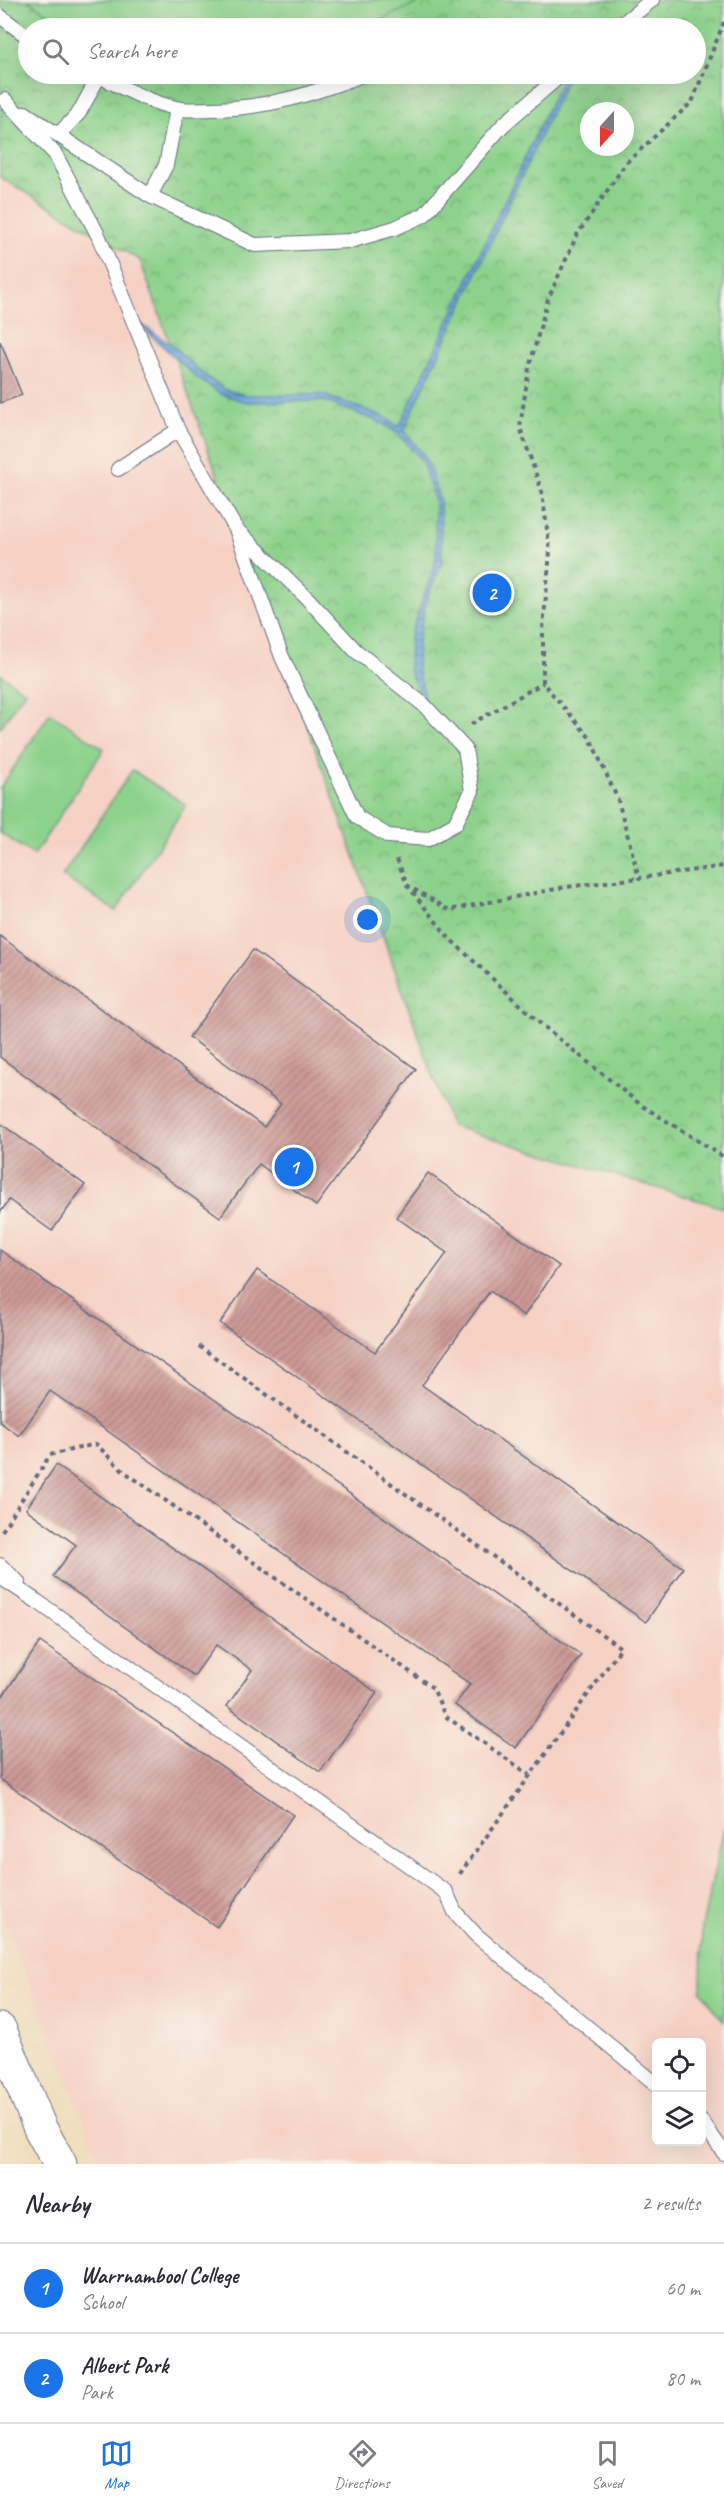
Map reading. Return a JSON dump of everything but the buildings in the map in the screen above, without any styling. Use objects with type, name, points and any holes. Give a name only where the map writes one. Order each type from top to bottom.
[{"type":"street","points":[[0,2030],[40,2128],[60,2164]]},
{"type":"street","points":[[35,2164],[40,2128]]},
{"type":"lane","points":[[630,18],[652,0]]},
{"type":"lane","points":[[0,16],[18,30]]},
{"type":"lane","points":[[58,135],[79,114],[93,84]]},
{"type":"lane","points":[[115,84],[139,96],[177,109],[247,108],[309,95],[338,84]]},
{"type":"lane","points":[[3,99],[150,196],[255,245],[350,241],[395,228],[424,215],[496,132],[551,84]]},
{"type":"lane","points":[[3,99],[55,154],[98,235],[178,430],[236,529],[282,657],[357,817],[388,836],[428,839],[455,824],[472,791],[465,748],[424,705],[356,651],[306,597],[236,529]]},
{"type":"lane","points":[[150,196],[166,165],[177,109]]},
{"type":"lane","points":[[118,469],[178,430]]},
{"type":"lane","points":[[0,1565],[38,1602]]},
{"type":"lane","points":[[0,1577],[446,1892],[455,1912],[476,1935],[652,2081]]},
{"type":"lane","points":[[706,2128],[724,2153]]},
{"type":"path","points":[[706,67],[724,22]]},
{"type":"path","points":[[639,878],[618,800],[590,738],[543,683],[543,629],[550,551],[542,492],[520,427],[529,368],[548,299],[578,235],[626,163],[692,102],[699,84]]},
{"type":"path","points":[[452,735],[543,683]]},
{"type":"path","points":[[388,836],[407,885],[449,938],[542,1025],[641,1105],[724,1157]]},
{"type":"path","points":[[407,885],[449,910],[566,887],[724,866]]},
{"type":"path","points":[[200,1346],[621,1648],[446,1892]]},
{"type":"path","points":[[2,1531],[50,1455],[96,1444],[122,1470],[433,1688],[445,1716],[530,1775]]},
{"type":"shaded area","points":[[0,177],[140,260],[451,1126],[724,1208],[724,2164],[101,2164],[0,1910]]},
{"type":"green space","points":[[0,0],[724,0],[724,1208],[451,1126],[140,260],[0,177]]},
{"type":"green space","points":[[27,0],[425,0],[384,18],[55,18]]},
{"type":"green space","points":[[0,674],[25,691],[0,728]]},
{"type":"green space","points":[[50,713],[104,749],[34,855],[0,833],[0,788]]},
{"type":"green space","points":[[132,770],[186,805],[116,911],[62,876]]},
{"type":"green space","points":[[724,1828],[724,2022],[701,1991],[702,1927]]},
{"type":"water","points":[[559,84],[564,84],[404,430],[426,458],[440,501],[442,562],[427,598],[418,640],[417,670],[423,690],[424,705],[409,670],[410,637],[436,560],[435,502],[422,461],[399,434],[382,423],[324,401],[247,402],[221,394],[197,378],[131,317],[173,346],[223,389],[246,395],[324,395],[384,417],[399,427]]},
{"type":"place","name":"Albert Park","points":[[492,593]]},
{"type":"place","name":"Warrnambool College","points":[[294,1167]]}]
